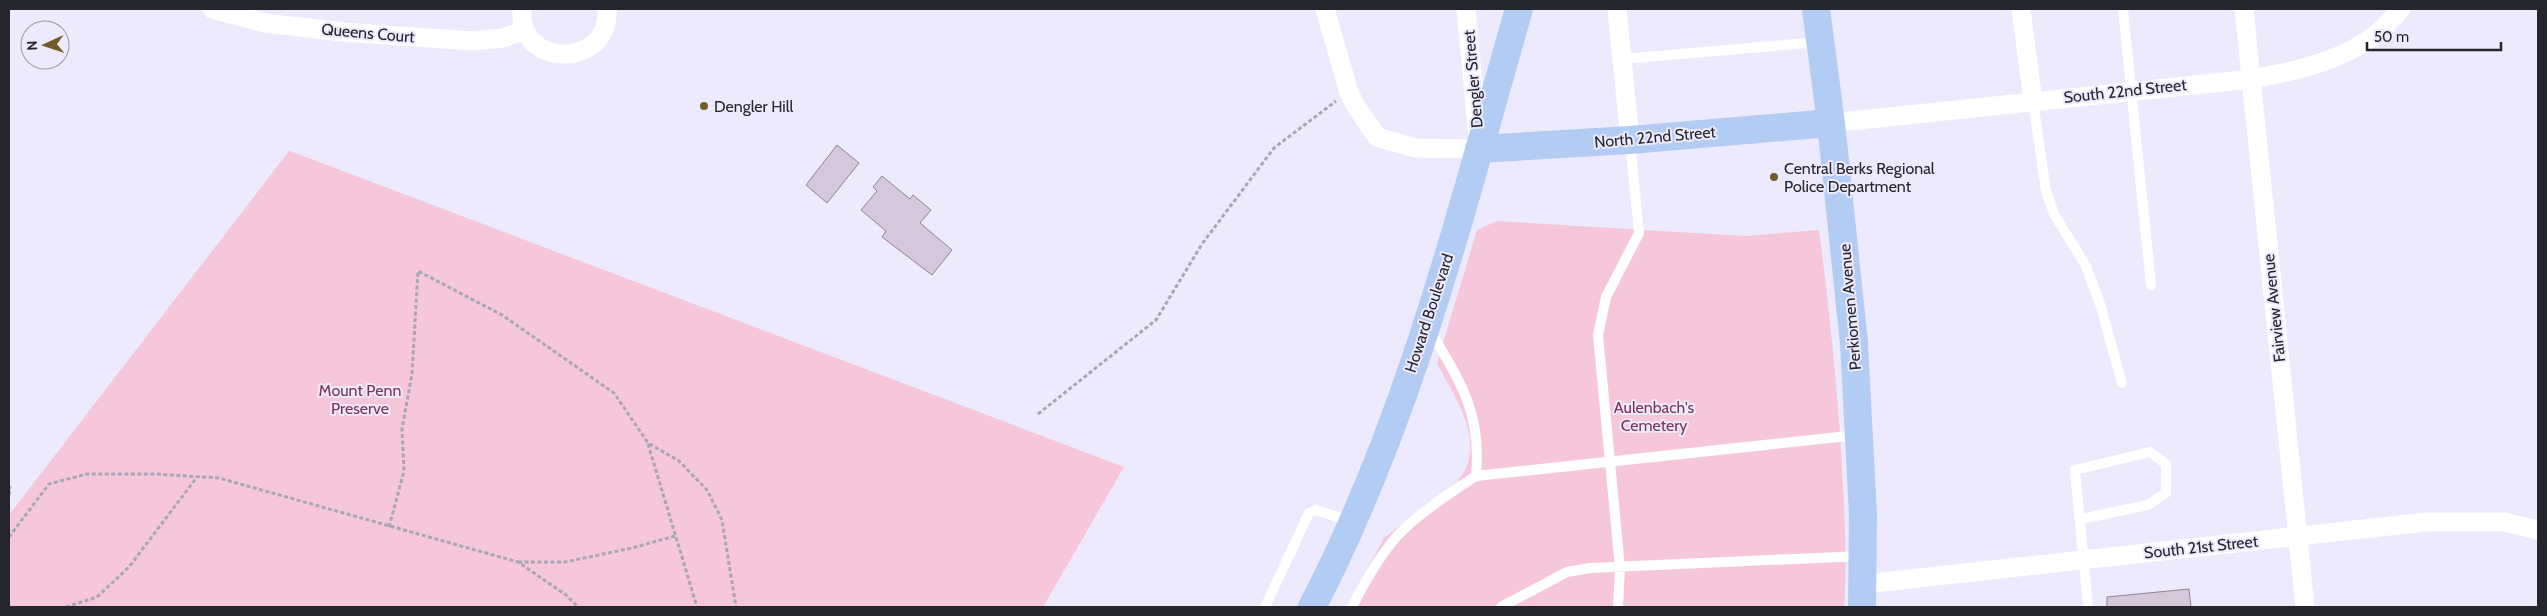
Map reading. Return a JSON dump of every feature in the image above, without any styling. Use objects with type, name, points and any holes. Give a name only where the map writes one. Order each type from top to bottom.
[{"type":"main road","name":"Howard Boulevard","points":[[1312,607],[1354,522],[1380,460],[1426,324],[1519,9]]},
{"type":"main road","name":"Perkiomen Avenue","points":[[1816,9],[1831,122],[1854,343],[1860,435],[1864,556],[1863,596]]},
{"type":"main road","name":"North 22nd Street","points":[[1479,149],[1630,140],[1831,122]]},
{"type":"street","name":"Queens Court","points":[[212,9],[275,24],[343,32],[473,42],[503,38],[525,30]]},
{"type":"street","points":[[522,9],[525,30],[533,42],[544,50],[558,55],[572,55],[585,50],[596,41],[604,29],[607,9]]},
{"type":"street","points":[[1325,9],[1349,92],[1377,137],[1415,148],[1479,149]]},
{"type":"street","name":"Dengler Street","points":[[1466,9],[1479,149]]},
{"type":"street","points":[[1617,9],[1630,140]]},
{"type":"street","points":[[2021,9],[2033,100]]},
{"type":"street","name":"Fairview Avenue","points":[[2244,9],[2305,607]]},
{"type":"street","name":"South 22nd Street","points":[[1831,122],[2252,79],[2301,70],[2329,60],[2380,31],[2400,9]]},
{"type":"street","name":"South 21st Street","points":[[1863,596],[2085,560],[2426,522],[2504,522],[2538,530]]},
{"type":"lane","points":[[2123,9],[2151,285]]},
{"type":"lane","points":[[1623,59],[1820,42]]},
{"type":"lane","points":[[2033,100],[2046,191],[2054,214],[2086,266],[2101,307],[2122,383]]},
{"type":"lane","points":[[1618,607],[1620,568],[1598,335],[1606,296],[1639,233],[1630,140]]},
{"type":"lane","points":[[1426,324],[1460,381],[1472,410],[1476,433],[1476,476]]},
{"type":"lane","points":[[1352,607],[1364,584],[1393,541],[1441,499],[1476,476],[1860,435]]},
{"type":"lane","points":[[2081,519],[2148,505],[2166,493],[2166,464],[2150,452],[2075,470],[2088,607]]},
{"type":"lane","points":[[1265,607],[1309,513],[1316,510],[1354,522]]},
{"type":"lane","points":[[1501,607],[1567,572],[1590,568],[1864,556]]},
{"type":"path","points":[[1038,414],[1156,320],[1202,244],[1274,148],[1349,92]]},
{"type":"path","points":[[389,527],[404,471],[402,429],[412,374],[418,271],[502,315],[614,393],[648,443],[697,607]]},
{"type":"path","points":[[648,443],[679,461],[708,490],[722,520],[736,607]]},
{"type":"path","points":[[9,537],[49,484],[87,474],[219,478],[518,562],[565,562],[632,548],[675,536]]},
{"type":"path","points":[[66,607],[97,597],[129,567],[197,477]]},
{"type":"path","points":[[9,495],[10,486]]},
{"type":"path","points":[[518,562],[566,594],[578,607]]},
{"type":"green space","name":"Mount Penn Preserve","points":[[289,151],[1124,467],[1043,607],[9,607],[9,515]]},
{"type":"green space","name":"Aulenbach's Cemetery","points":[[1497,221],[1745,236],[1819,230],[1834,358],[1839,421],[1845,546],[1844,607],[1347,607],[1384,538],[1457,482],[1466,467],[1470,453],[1470,437],[1466,422],[1453,392],[1437,363],[1477,230]]},
{"type":"building","points":[[837,145],[859,163],[827,203],[806,185]]},
{"type":"building","points":[[882,176],[910,199],[913,195],[931,210],[920,223],[952,250],[932,275],[882,237],[886,231],[861,210],[877,191],[873,187]]},
{"type":"building","points":[[2189,589],[2191,607],[2107,607],[2107,597]]},
{"type":"place","name":"Dengler Hill","points":[[704,106]]},
{"type":"place","name":"Central Berks Regional Police Department","points":[[1774,177]]}]
